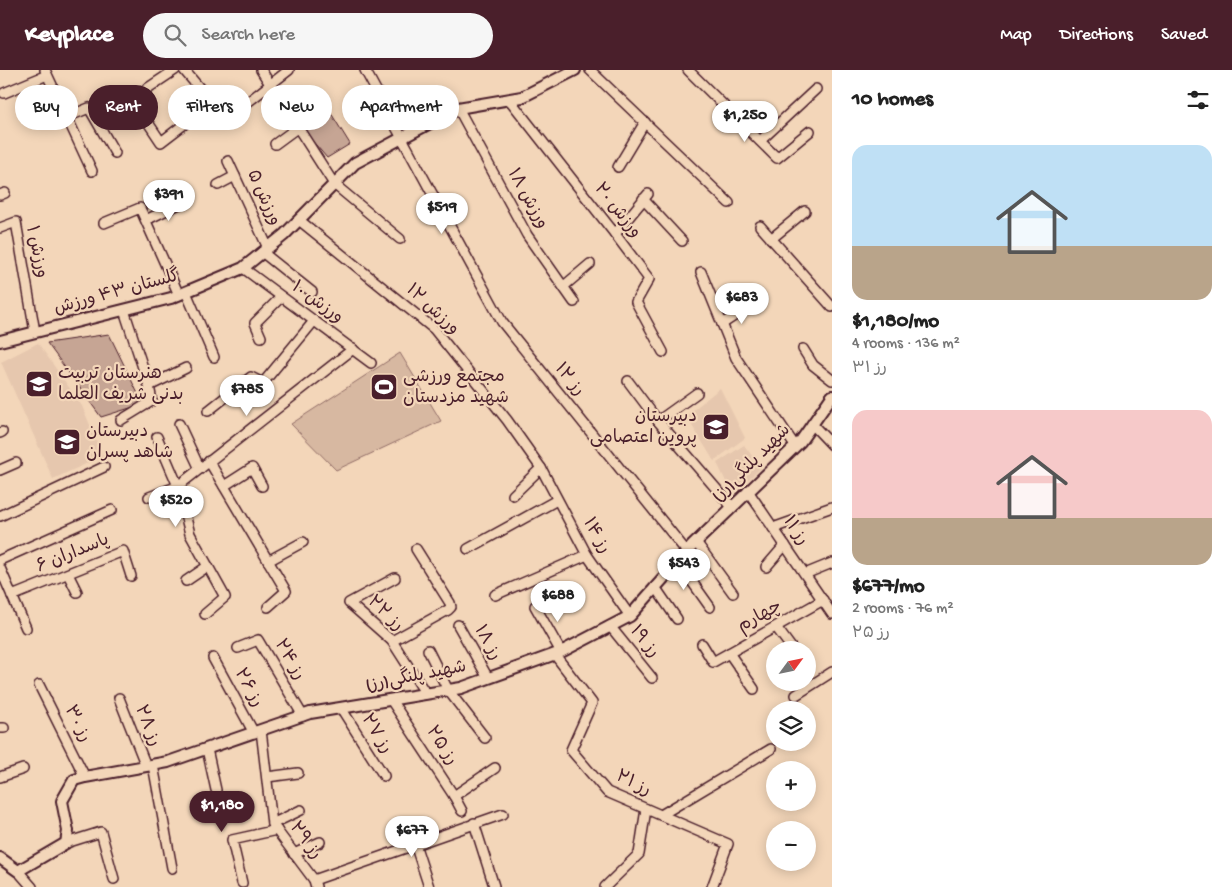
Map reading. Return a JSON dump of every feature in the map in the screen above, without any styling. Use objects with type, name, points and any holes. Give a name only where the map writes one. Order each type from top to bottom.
[{"type":"street","points":[[152,85],[175,70]]},
{"type":"street","points":[[153,130],[161,142],[212,104],[184,70]]},
{"type":"street","points":[[260,70],[270,85],[289,70]]},
{"type":"street","name":"رز ۱۲","points":[[366,70],[502,322],[687,552]]},
{"type":"street","name":"گلستان ۴۳ ورزش","points":[[459,108],[522,97],[575,70]]},
{"type":"street","points":[[590,70],[729,203]]},
{"type":"street","points":[[688,70],[777,158],[810,131]]},
{"type":"street","points":[[4,93],[46,72],[52,85]]},
{"type":"street","points":[[760,141],[816,88]]},
{"type":"street","points":[[251,100],[261,92]]},
{"type":"street","name":"ورزش ۲۰","points":[[509,99],[615,234],[648,280],[636,302],[663,352]]},
{"type":"street","points":[[78,112],[89,108],[115,153]]},
{"type":"street","name":"ورزش ۱۸","points":[[459,110],[527,235],[574,302]]},
{"type":"street","points":[[618,167],[644,122]]},
{"type":"street","points":[[73,130],[92,171]]},
{"type":"street","points":[[275,144],[294,130]]},
{"type":"street","points":[[300,130],[334,184],[400,239]]},
{"type":"street","name":"گلستان ۴۳ ورزش","points":[[0,341],[124,310],[182,293],[243,268],[299,220],[355,162],[416,130]]},
{"type":"street","name":"ورزش ۵","points":[[228,161],[265,250]]},
{"type":"street","points":[[218,185],[235,176]]},
{"type":"street","points":[[615,234],[646,196],[682,241]]},
{"type":"street","points":[[146,220],[183,202]]},
{"type":"street","points":[[104,223],[140,208],[214,357]]},
{"type":"street","points":[[771,239],[804,211]]},
{"type":"street","name":"ورزش ۱۲","points":[[299,220],[434,329],[507,420],[541,468]]},
{"type":"street","name":"ورزش ۱","points":[[0,228],[16,222],[35,332]]},
{"type":"street","points":[[760,226],[832,307]]},
{"type":"street","points":[[265,250],[312,292]]},
{"type":"street","points":[[564,286],[590,264]]},
{"type":"street","name":"ورزش ۱۰","points":[[243,268],[371,363]]},
{"type":"street","points":[[701,272],[736,358],[795,446]]},
{"type":"street","points":[[261,337],[255,323],[281,297]]},
{"type":"street","points":[[722,324],[748,307]]},
{"type":"street","points":[[121,420],[152,401],[149,386],[124,310]]},
{"type":"street","points":[[208,411],[251,376],[263,383],[314,321]]},
{"type":"street","points":[[149,497],[178,486],[353,349]]},
{"type":"street","points":[[803,349],[813,365],[832,380]]},
{"type":"street","points":[[149,386],[186,368]]},
{"type":"street","points":[[628,381],[658,421],[732,507]]},
{"type":"street","points":[[658,421],[697,393]]},
{"type":"street","name":"شهید پلنگی(رز)","points":[[85,777],[168,762],[303,716],[461,688],[558,654],[630,616],[696,542],[795,446],[832,396]]},
{"type":"street","points":[[179,424],[200,469]]},
{"type":"street","points":[[812,424],[832,445]]},
{"type":"street","points":[[157,437],[178,486],[190,534],[225,597],[205,614]]},
{"type":"street","points":[[210,462],[286,591],[268,607]]},
{"type":"street","points":[[0,470],[16,463]]},
{"type":"street","points":[[0,516],[104,467]]},
{"type":"street","points":[[224,486],[252,468],[262,486]]},
{"type":"street","points":[[513,495],[541,468]]},
{"type":"street","name":"رز ۱۴","points":[[541,468],[587,555],[630,616]]},
{"type":"street","name":"رز ۱۱","points":[[748,491],[832,614]]},
{"type":"street","points":[[468,549],[557,500]]},
{"type":"street","points":[[773,528],[832,507]]},
{"type":"street","points":[[0,560],[112,510]]},
{"type":"street","points":[[268,561],[303,542]]},
{"type":"street","points":[[696,542],[733,593]]},
{"type":"street","points":[[766,567],[785,545]]},
{"type":"street","points":[[392,641],[451,607],[416,549]]},
{"type":"street","name":"پاسداران ۶","points":[[12,596],[123,551],[131,576]]},
{"type":"street","points":[[495,594],[587,555]]},
{"type":"street","points":[[678,562],[710,607]]},
{"type":"street","points":[[805,574],[832,563]]},
{"type":"street","points":[[186,581],[208,566]]},
{"type":"street","points":[[0,568],[26,628]]},
{"type":"street","points":[[68,574],[77,592]]},
{"type":"street","name":"رز ۲۲","points":[[394,578],[349,602],[392,641],[426,694]]},
{"type":"street","points":[[655,587],[677,620]]},
{"type":"street","name":"چهارم","points":[[702,644],[713,662],[823,600]]},
{"type":"street","points":[[535,606],[558,654]]},
{"type":"street","name":"رز ۱۸","points":[[458,625],[488,678]]},
{"type":"street","name":"رز ۱۹","points":[[610,626],[652,678]]},
{"type":"street","points":[[776,627],[786,641]]},
{"type":"street","name":"رز ۲۴","points":[[238,648],[258,640],[303,716]]},
{"type":"street","points":[[428,650],[448,690],[485,738]]},
{"type":"street","points":[[729,653],[754,689]]},
{"type":"street","name":"رز ۲۱","points":[[558,654],[592,703],[571,750],[607,792],[728,844],[712,887]]},
{"type":"street","name":"رز ۲۶","points":[[213,658],[257,731]]},
{"type":"street","points":[[796,695],[832,672]]},
{"type":"street","name":"رز ۳۰","points":[[39,685],[85,777]]},
{"type":"street","name":"رز ۲۸","points":[[119,698],[150,765],[172,868]]},
{"type":"street","name":"رز ۲۵","points":[[391,700],[462,811]]},
{"type":"street","name":"رز ۲۷","points":[[341,708],[384,776]]},
{"type":"street","name":"رز ۲۹","points":[[257,731],[274,827],[315,884]]},
{"type":"street","points":[[207,749],[216,790]]},
{"type":"street","points":[[661,815],[768,751]]},
{"type":"street","points":[[454,796],[495,768]]},
{"type":"street","points":[[0,777],[23,769]]},
{"type":"street","points":[[266,777],[298,773]]},
{"type":"street","points":[[66,843],[68,831],[62,801],[74,780],[85,777]]},
{"type":"street","points":[[605,887],[640,854],[646,809]]},
{"type":"street","points":[[242,883],[232,840],[274,827],[302,810]]},
{"type":"street","points":[[315,884],[415,844],[503,814]]},
{"type":"street","points":[[474,823],[494,886]]},
{"type":"street","points":[[18,871],[66,843],[101,832],[114,879]]},
{"type":"street","points":[[294,854],[320,842]]},
{"type":"street","points":[[415,844],[429,887]]},
{"type":"street","points":[[0,858],[18,871],[32,887]]},
{"type":"shaded area","points":[[38,343],[82,406],[103,456],[53,479],[1,362]]},
{"type":"shaded area","name":"مجتمع ورزشی شهید مزدستان","points":[[400,353],[441,421],[336,470],[291,424]]},
{"type":"shaded area","name":"دبیرستان پروین اعتصامی","points":[[720,388],[745,438],[714,461],[686,416]]},
{"type":"shaded area","points":[[744,445],[761,468],[732,494],[717,463]]},
{"type":"building","points":[[332,115],[350,144],[327,158],[304,131],[332,130]]},
{"type":"building","points":[[109,334],[143,404],[101,417],[47,343]]},
{"type":"place","name":"هنرستان تربیت بدنی شریف العلما","points":[[39,384]]},
{"type":"place","name":"مجتمع ورزشی شهید مزدستان","points":[[384,387]]},
{"type":"place","name":"دبیرستان پروین اعتصامی","points":[[716,427]]},
{"type":"place","name":"دبیرستان شاهد پسران","points":[[67,442]]}]
